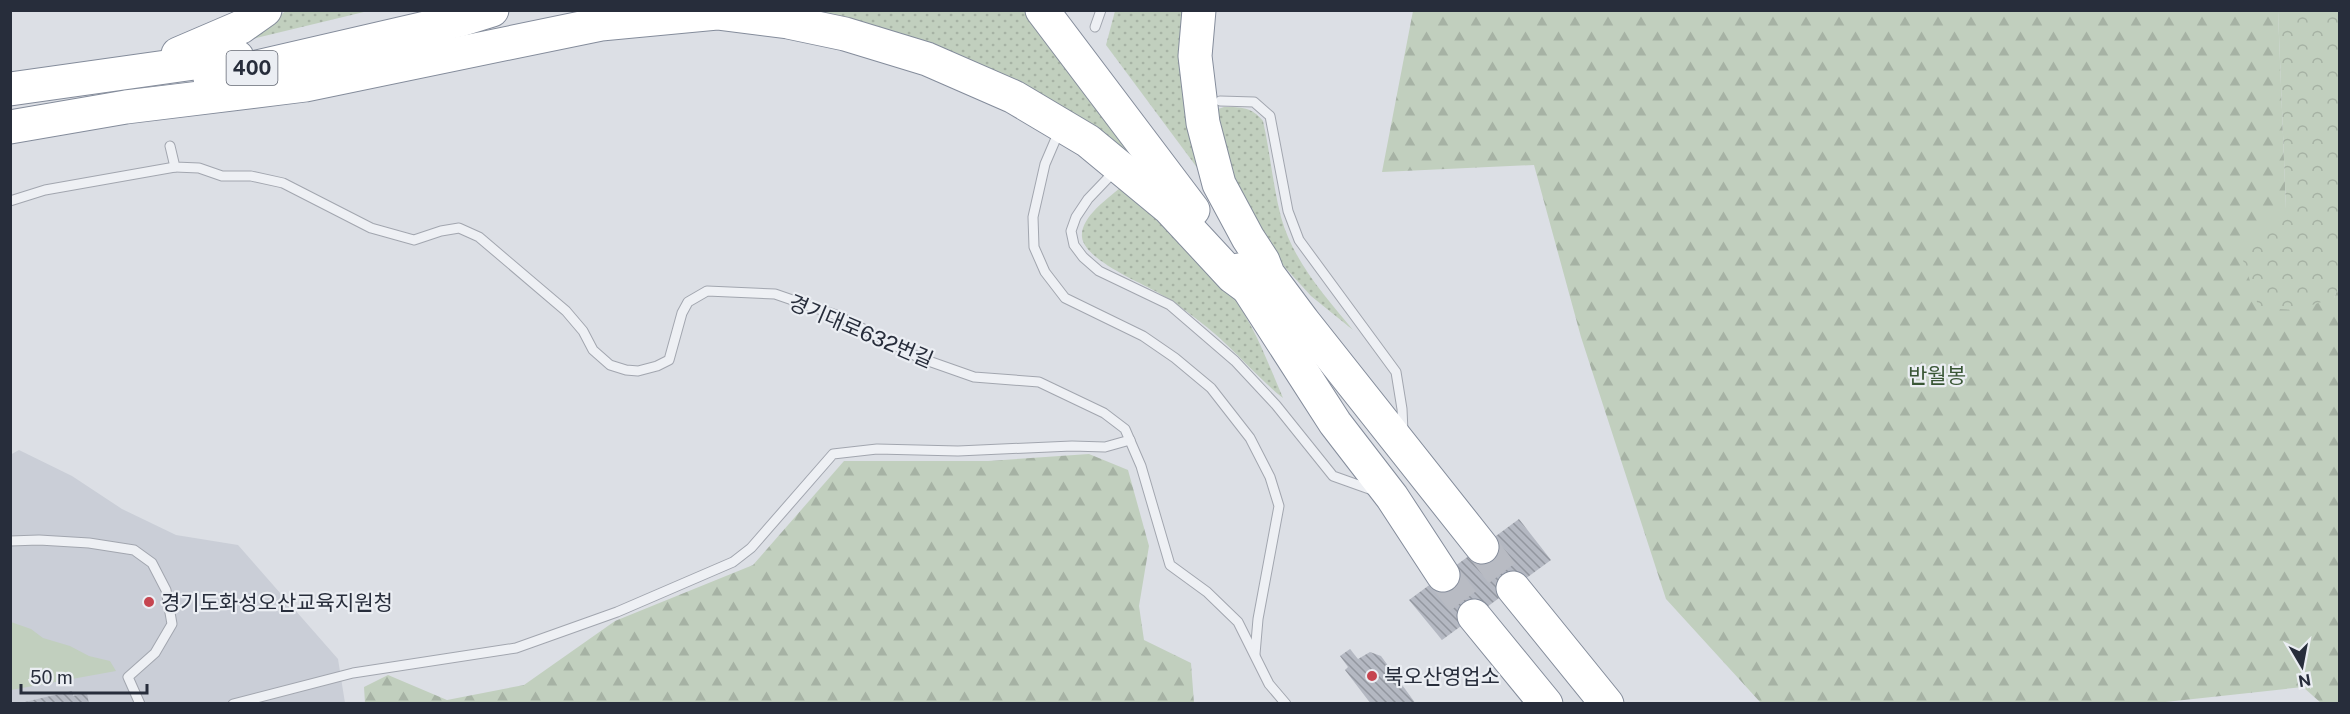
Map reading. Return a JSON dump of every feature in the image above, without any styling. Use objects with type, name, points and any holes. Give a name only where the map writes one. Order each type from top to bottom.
[{"type":"highway","points":[[99,78],[184,52],[241,27],[265,10]]},
{"type":"highway","name":"400","points":[[10,89],[239,57],[425,10]]},
{"type":"highway","name":"400","points":[[10,116],[165,88],[492,10]]},
{"type":"highway","points":[[1042,10],[1239,270],[1258,281],[1403,449],[1482,547]]},
{"type":"highway","points":[[1062,10],[1255,266],[1258,281],[1335,423],[1392,497],[1443,574]]},
{"type":"highway","points":[[1199,10],[1195,56],[1203,123],[1219,184],[1263,261],[1258,281]]},
{"type":"highway","points":[[10,127],[126,107],[305,85],[601,24],[717,13],[845,34],[927,59],[1014,97],[1097,148],[1169,208],[1233,277],[1258,281]]},
{"type":"highway","points":[[1513,588],[1607,704]]},
{"type":"highway","points":[[1474,616],[1546,704]]},
{"type":"lane","points":[[1095,27],[1101,10]]},
{"type":"lane","points":[[1220,101],[1254,102],[1270,116],[1288,211],[1299,240],[1396,372],[1402,409],[1403,449]]},
{"type":"lane","points":[[1057,136],[1045,164],[1033,217],[1034,247],[1045,272],[1065,298],[1143,336],[1175,358],[1211,388],[1250,438],[1270,477],[1279,506],[1258,619],[1255,657]]},
{"type":"lane","points":[[10,201],[45,190],[175,167],[170,146]]},
{"type":"lane","name":"경기대로632번길","points":[[175,167],[199,168],[222,176],[251,176],[283,183],[371,228],[414,240],[459,228],[479,237],[566,311],[583,331],[593,350],[610,365],[626,370],[638,371],[669,360],[682,313],[688,302],[707,291],[775,294],[836,315],[920,358],[974,377],[1039,382],[1104,413],[1125,429],[1130,440]]},
{"type":"lane","points":[[1109,177],[1089,199],[1071,231],[1074,245],[1083,258],[1099,271],[1170,305],[1235,361],[1276,405],[1333,476],[1392,497]]},
{"type":"lane","points":[[233,704],[353,673],[516,648],[617,612],[733,562],[751,548],[833,454],[877,448],[958,451],[1072,446],[1105,447],[1130,440],[1141,466],[1170,565],[1207,592],[1238,622],[1269,684],[1286,704]]},
{"type":"lane","points":[[10,541],[79,542],[134,550],[152,563],[166,590],[172,624],[155,652],[128,676],[140,704]]},
{"type":"shaded area","name":"경기도화성오산교육지원청","points":[[19,450],[72,476],[122,509],[176,535],[238,545],[338,659],[345,703],[11,704],[10,455]]},
{"type":"green space","points":[[286,11],[368,11],[244,41]]},
{"type":"green space","points":[[795,11],[1025,11],[1149,173]]},
{"type":"green space","points":[[1115,11],[1189,11],[1210,185],[1106,45]]},
{"type":"green space","name":"반월봉","points":[[1413,11],[2278,11],[2286,209],[2334,298],[2339,286],[2339,703],[2321,703],[2303,687],[2147,704],[1760,702],[1666,599],[1581,337],[1534,165],[1382,172]]},
{"type":"green space","points":[[2278,11],[2339,11],[2339,286],[2334,298],[2296,310],[2259,308],[2239,248],[2286,208]]},
{"type":"green space","points":[[1224,107],[1246,109],[1255,113],[1263,121],[1278,205],[1286,233],[1311,277],[1353,330],[1311,296],[1282,264],[1252,221],[1232,180],[1215,110]]},
{"type":"green space","points":[[1120,188],[1186,242],[1228,290],[1252,329],[1283,398],[1220,338],[1194,317],[1157,292],[1102,261],[1085,245],[1082,237],[1085,223],[1102,203]]},
{"type":"green space","points":[[1089,454],[1128,470],[1149,546],[1139,606],[1144,640],[1191,663],[1194,703],[365,703],[364,687],[388,675],[447,700],[524,685],[615,621],[753,565],[844,461],[988,461]]},
{"type":"green space","points":[[11,622],[31,629],[43,638],[70,646],[89,656],[110,661],[116,671],[11,690]]},
{"type":"building","points":[[1519,519],[1551,560],[1442,640],[1409,600]]},
{"type":"building","name":"북오산영업소","points":[[1350,649],[1358,659],[1370,652],[1381,656],[1416,704],[1371,704],[1345,670],[1348,667],[1340,656]]},
{"type":"building","points":[[72,691],[73,696],[87,693],[89,704],[16,704]]},
{"type":"tunnel","points":[[1482,547],[1513,588]]},
{"type":"tunnel","points":[[1443,575],[1474,616]]},
{"type":"place","name":"경기도화성오산교육지원청","points":[[149,602]]},
{"type":"place","name":"북오산영업소","points":[[1372,676]]}]
